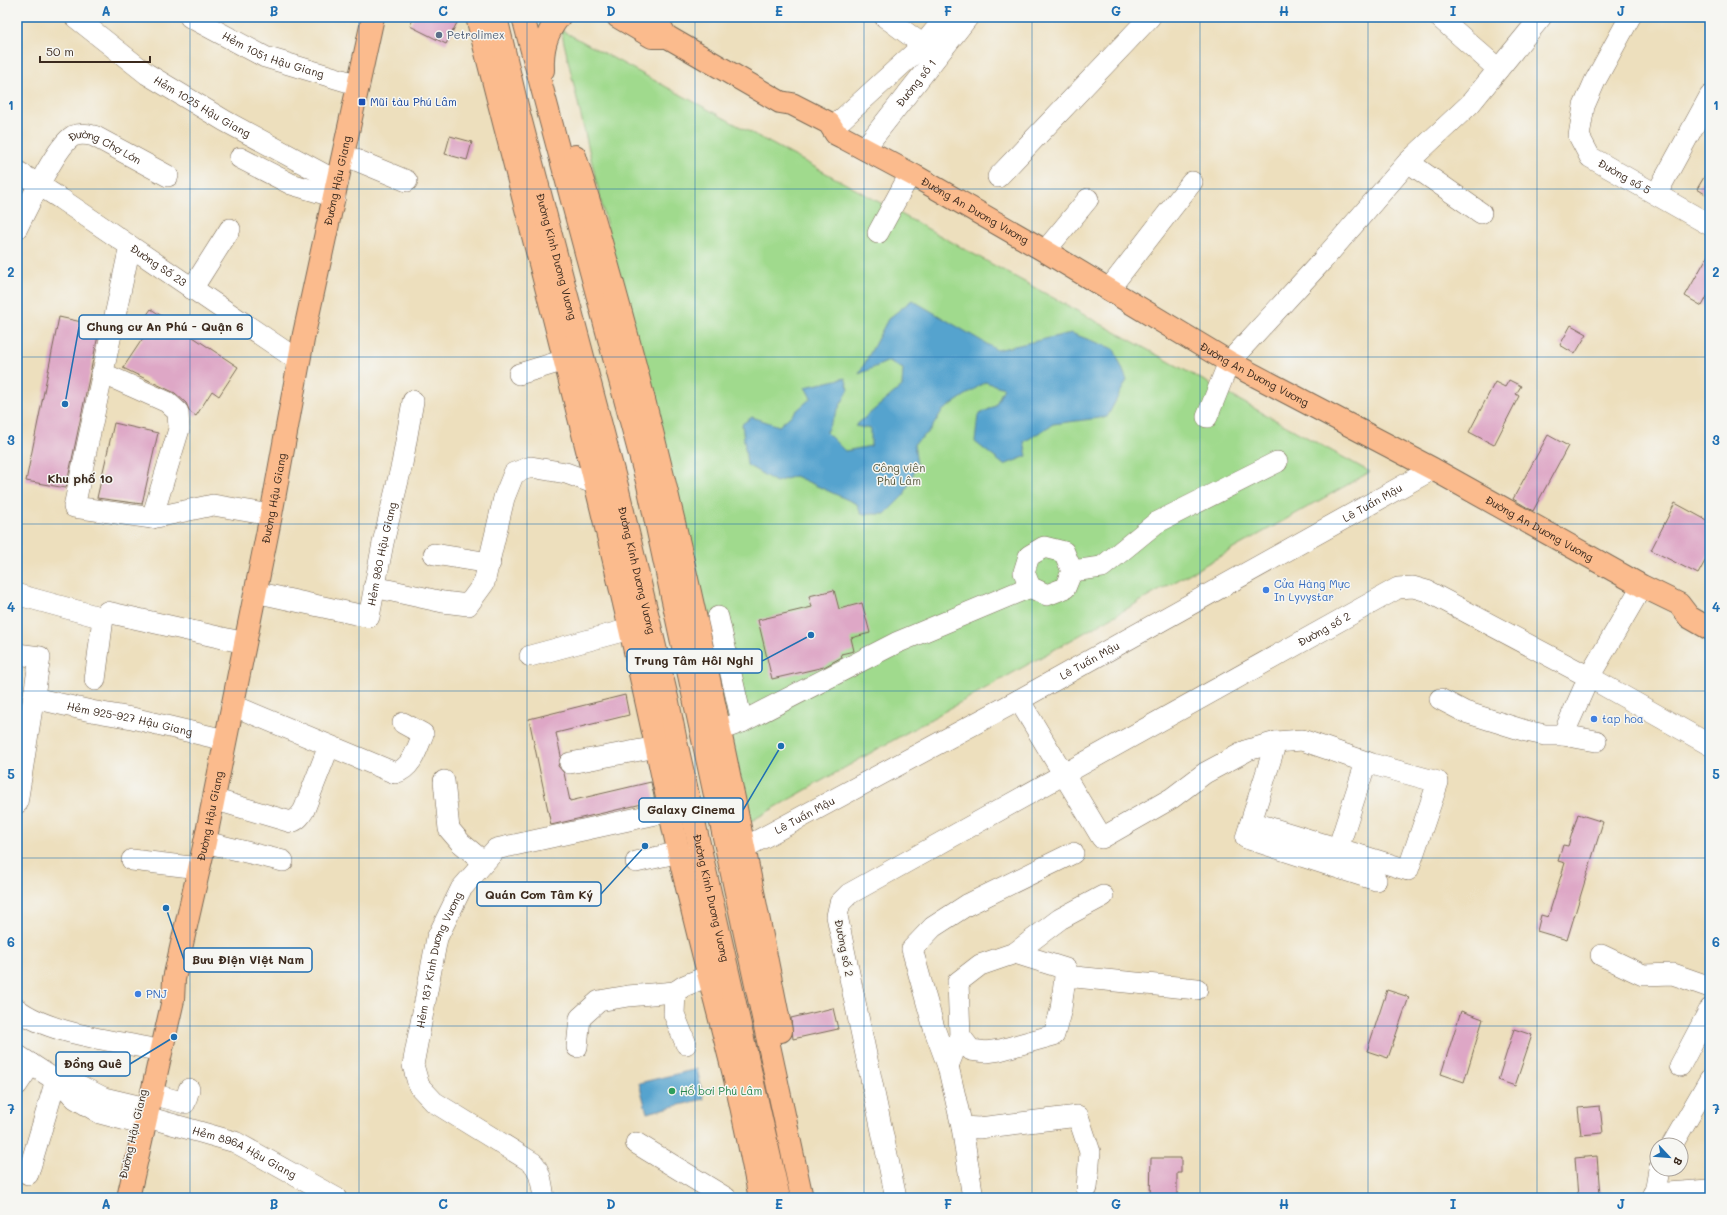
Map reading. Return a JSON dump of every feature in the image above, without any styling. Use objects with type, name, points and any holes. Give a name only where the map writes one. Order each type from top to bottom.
[{"type":"main road","name":"Đường Hậu Giang","points":[[119,1198],[173,1000],[174,979],[205,842],[271,515],[299,361],[360,84],[373,17]]},
{"type":"main road","name":"Đường Kinh Dương Vương","points":[[477,17],[596,484],[630,630],[666,745],[779,1198]]},
{"type":"main road","name":"Đường Kinh Dương Vương","points":[[496,17],[518,110],[617,486],[668,702],[666,745],[670,811],[708,976],[736,1081],[760,1198]]},
{"type":"main road","points":[[523,17],[648,485],[711,733],[736,852],[802,1198]]},
{"type":"main road","points":[[544,95],[542,54],[548,35],[559,17]]},
{"type":"main road","name":"Đường An Dương Vương","points":[[618,17],[652,37],[666,36]]},
{"type":"main road","name":"Đường An Dương Vương","points":[[647,17],[659,24],[666,36],[780,102],[792,104],[838,127],[864,149],[1045,251],[1229,362],[1433,469],[1642,586],[1679,604],[1696,605],[1710,613]]},
{"type":"main road","name":"Đường An Dương Vương","points":[[1679,604],[1689,617],[1710,629]]},
{"type":"main road","points":[[666,745],[711,733]]},
{"type":"main road","points":[[736,852],[817,1198]]},
{"type":"main road","name":"Đường Hậu Giang","points":[[128,1198],[152,1049],[164,998],[174,979]]},
{"type":"street","name":"Hẻm 1025 Hậu Giang","points":[[75,17],[147,74],[337,190]]},
{"type":"street","name":"Hẻm 1051 Hậu Giang","points":[[190,17],[265,57],[360,84]]},
{"type":"street","points":[[884,17],[923,45]]},
{"type":"street","points":[[838,127],[923,45],[946,17]]},
{"type":"street","name":"Đường số 1","points":[[864,149],[968,17]]},
{"type":"street","points":[[998,177],[1150,17]]},
{"type":"street","points":[[1439,17],[1498,69]]},
{"type":"street","points":[[1207,418],[1229,362],[1322,261],[1408,162],[1470,104],[1541,17]]},
{"type":"street","name":"Đường số 5","points":[[1630,17],[1595,81],[1584,106],[1579,136],[1590,157],[1657,193],[1710,225]]},
{"type":"street","points":[[1657,193],[1710,96]]},
{"type":"street","name":"Đường Chợ Lớn","points":[[17,228],[38,185],[68,140],[81,134],[94,136],[168,176]]},
{"type":"street","points":[[344,155],[407,181]]},
{"type":"street","points":[[240,158],[291,184],[337,190]]},
{"type":"street","points":[[1408,162],[1481,213]]},
{"type":"street","name":"Đường Số 23","points":[[17,172],[130,246],[299,361]]},
{"type":"street","points":[[878,233],[910,174]]},
{"type":"street","points":[[1109,289],[1192,182]]},
{"type":"street","points":[[1045,251],[1088,199]]},
{"type":"street","points":[[192,289],[230,229]]},
{"type":"street","points":[[130,246],[74,507],[152,518],[213,505],[271,515]]},
{"type":"street","points":[[519,374],[564,360]]},
{"type":"street","points":[[102,373],[167,402],[178,412],[179,429],[152,518]]},
{"type":"street","name":"Hẻm 980 Hậu Giang","points":[[255,592],[369,617],[374,587],[402,464],[413,401]]},
{"type":"street","points":[[1072,571],[1102,567],[1156,523],[1277,462]]},
{"type":"street","points":[[374,587],[443,602],[468,605],[484,583],[490,563],[504,498],[514,473],[530,467],[566,473],[596,484]]},
{"type":"street","name":"Lê Tuấn Mậu","points":[[736,852],[1019,700],[1433,469]]},
{"type":"street","points":[[711,733],[742,722],[896,642],[1030,588],[1048,595],[1065,588],[1072,571],[1064,552],[1044,547],[1030,556],[1024,572],[1030,588]]},
{"type":"street","points":[[434,554],[490,563]]},
{"type":"street","points":[[1563,735],[1589,678],[1642,586]]},
{"type":"street","name":"Đường số 2","points":[[896,1198],[837,916],[840,903],[849,894],[1398,588],[1414,587],[1427,592],[1589,678],[1710,745]]},
{"type":"street","points":[[19,595],[103,618]]},
{"type":"street","points":[[95,680],[103,618],[107,612],[245,643]]},
{"type":"street","points":[[718,616],[742,722]]},
{"type":"street","points":[[530,656],[630,630]]},
{"type":"street","points":[[17,654],[40,657],[17,803]]},
{"type":"street","name":"Hẻm 925-927 Hậu Giang","points":[[34,698],[91,711],[132,718],[225,740]]},
{"type":"street","points":[[1440,699],[1465,712],[1481,718],[1545,735],[1563,735],[1596,741]]},
{"type":"street","points":[[1019,700],[1102,838],[1172,798],[1204,773],[1248,750],[1276,742],[1302,740],[1366,762],[1438,782],[1408,870],[1251,822]]},
{"type":"street","points":[[232,705],[395,773],[403,770],[411,761],[423,734],[403,723]]},
{"type":"street","points":[[1276,742],[1246,838],[1376,880]]},
{"type":"street","points":[[570,763],[666,745]]},
{"type":"street","points":[[213,799],[291,822],[295,821],[300,817],[304,810],[329,746]]},
{"type":"street","points":[[1338,849],[1366,762]]},
{"type":"street","points":[[444,781],[449,829],[461,843],[484,862]]},
{"type":"street","name":"Hẻm 187 Kinh Dương Vương","points":[[544,1198],[540,1175],[533,1163],[434,1102],[420,1086],[413,1065],[437,938],[461,889],[496,849],[670,811]]},
{"type":"street","points":[[205,842],[284,860]]},
{"type":"street","points":[[636,862],[680,852]]},
{"type":"street","points":[[973,1198],[962,1127],[948,1066],[934,1028],[912,950],[933,927],[967,905],[1073,853]]},
{"type":"street","points":[[132,860],[199,868]]},
{"type":"street","points":[[948,1066],[960,1036],[958,982],[980,965],[1015,953],[1060,919],[1103,896]]},
{"type":"street","points":[[960,1036],[971,1050],[986,1052],[1054,1035],[1061,1009],[1066,969],[1015,953]]},
{"type":"street","points":[[1601,955],[1642,975],[1673,974],[1710,987]]},
{"type":"street","points":[[577,1047],[580,1018],[599,1001],[628,996],[675,992],[684,986],[708,976]]},
{"type":"street","points":[[1064,976],[1197,989]]},
{"type":"street","points":[[675,992],[674,1014],[686,1044]]},
{"type":"street","points":[[17,1009],[28,1018],[50,1027],[152,1049]]},
{"type":"street","points":[[1680,1066],[1710,1009]]},
{"type":"street","points":[[17,1085],[24,1060],[60,1082],[80,1086],[104,1098],[143,1110],[185,1103],[189,1089]]},
{"type":"street","points":[[1677,1137],[1710,1079]]},
{"type":"street","points":[[28,1174],[60,1082]]},
{"type":"street","name":"Hẻm 896A Hậu Giang","points":[[143,1110],[235,1142],[336,1198]]},
{"type":"street","points":[[962,1127],[979,1128],[1078,1116],[1090,1152],[1088,1188]]},
{"type":"street","points":[[636,1143],[726,1198]]},
{"type":"street","points":[[1658,1177],[1654,1196],[1710,1190]]},
{"type":"green space","name":"Công viên Phú Lâm","points":[[561,30],[848,185],[1370,472],[746,824]]},
{"type":"water","points":[[912,300],[997,350],[1071,333],[1114,349],[1127,380],[1107,417],[1053,424],[1024,442],[1027,456],[1004,465],[975,442],[978,415],[995,406],[1004,388],[985,382],[942,411],[930,431],[914,444],[917,465],[904,495],[885,514],[861,514],[857,504],[795,476],[776,482],[747,465],[742,424],[752,417],[779,426],[811,398],[805,387],[845,378],[849,389],[826,432],[845,451],[871,446],[871,429],[855,426],[902,386],[903,369],[889,361],[859,374],[888,319]]},
{"type":"water","name":"Hồ bơi Phú Lâm","points":[[697,1069],[704,1099],[647,1113],[639,1083]]},
{"type":"building","name":"Petrolimex","points":[[414,17],[460,17],[446,44],[410,26]]},
{"type":"building","points":[[450,136],[472,142],[467,160],[445,154]]},
{"type":"building","points":[[1710,167],[1710,197],[1697,189]]},
{"type":"building","points":[[1710,252],[1710,291],[1702,306],[1685,296]]},
{"type":"building","points":[[151,309],[238,367],[219,396],[212,391],[196,416],[190,412],[186,403],[175,393],[123,368],[143,338],[134,333]]},
{"type":"building","points":[[59,317],[100,326],[66,488],[26,481]]},
{"type":"building","points":[[1571,325],[1587,334],[1575,354],[1560,345]]},
{"type":"building","points":[[1509,380],[1521,386],[1516,394],[1519,396],[1494,445],[1469,432],[1495,382],[1505,387]]},
{"type":"building","points":[[114,423],[158,433],[142,504],[97,498]]},
{"type":"building","points":[[1548,435],[1568,446],[1533,511],[1513,499]]},
{"type":"building","points":[[1675,503],[1710,522],[1710,552],[1698,574],[1651,550]]},
{"type":"building","points":[[834,590],[839,609],[862,603],[870,633],[851,638],[854,651],[841,654],[842,657],[824,667],[772,679],[758,620],[812,607],[809,596]]},
{"type":"building","points":[[625,695],[629,715],[556,733],[561,756],[558,766],[564,773],[570,801],[651,782],[655,801],[551,825],[529,719]]},
{"type":"building","points":[[1578,814],[1603,822],[1567,940],[1537,931],[1541,915],[1548,917],[1565,863],[1558,861],[1563,845],[1568,846]]},
{"type":"building","points":[[1387,990],[1409,997],[1388,1058],[1367,1051]]},
{"type":"building","points":[[833,1008],[838,1029],[793,1039],[791,1018]]},
{"type":"building","points":[[1461,1011],[1483,1019],[1464,1082],[1441,1074]]},
{"type":"building","points":[[1514,1029],[1532,1035],[1515,1086],[1498,1080]]},
{"type":"building","points":[[1600,1106],[1603,1133],[1581,1135],[1578,1108]]},
{"type":"building","points":[[1597,1156],[1600,1195],[1578,1197],[1575,1158]]},
{"type":"building","points":[[1151,1158],[1181,1158],[1181,1173],[1177,1173],[1177,1198],[1150,1198]]},
{"type":"place","name":"Petrolimex","points":[[439,35]]},
{"type":"place","name":"Mũi tàu Phú Lâm","points":[[362,102]]},
{"type":"place","name":"Chung cư An Phú - Quận 6","points":[[65,404]]},
{"type":"place","name":"Cửa Hàng Mực In Lyvystar","points":[[1266,590]]},
{"type":"place","name":"Trung Tâm Hôi Nghi","points":[[811,635]]},
{"type":"place","name":"tap hoa","points":[[1594,719]]},
{"type":"place","name":"Galaxy Cinema","points":[[781,746]]},
{"type":"place","name":"Quán Cơm Tâm Ký","points":[[645,846]]},
{"type":"place","name":"Bưu Điện Việt Nam","points":[[166,908]]},
{"type":"place","name":"PNJ","points":[[138,994]]},
{"type":"place","name":"Đồng Quê","points":[[174,1037]]},
{"type":"place","name":"Hồ bơi Phú Lâm","points":[[672,1091]]},
{"type":"district","name":"Khu phố 10","points":[[80,479]]}]
